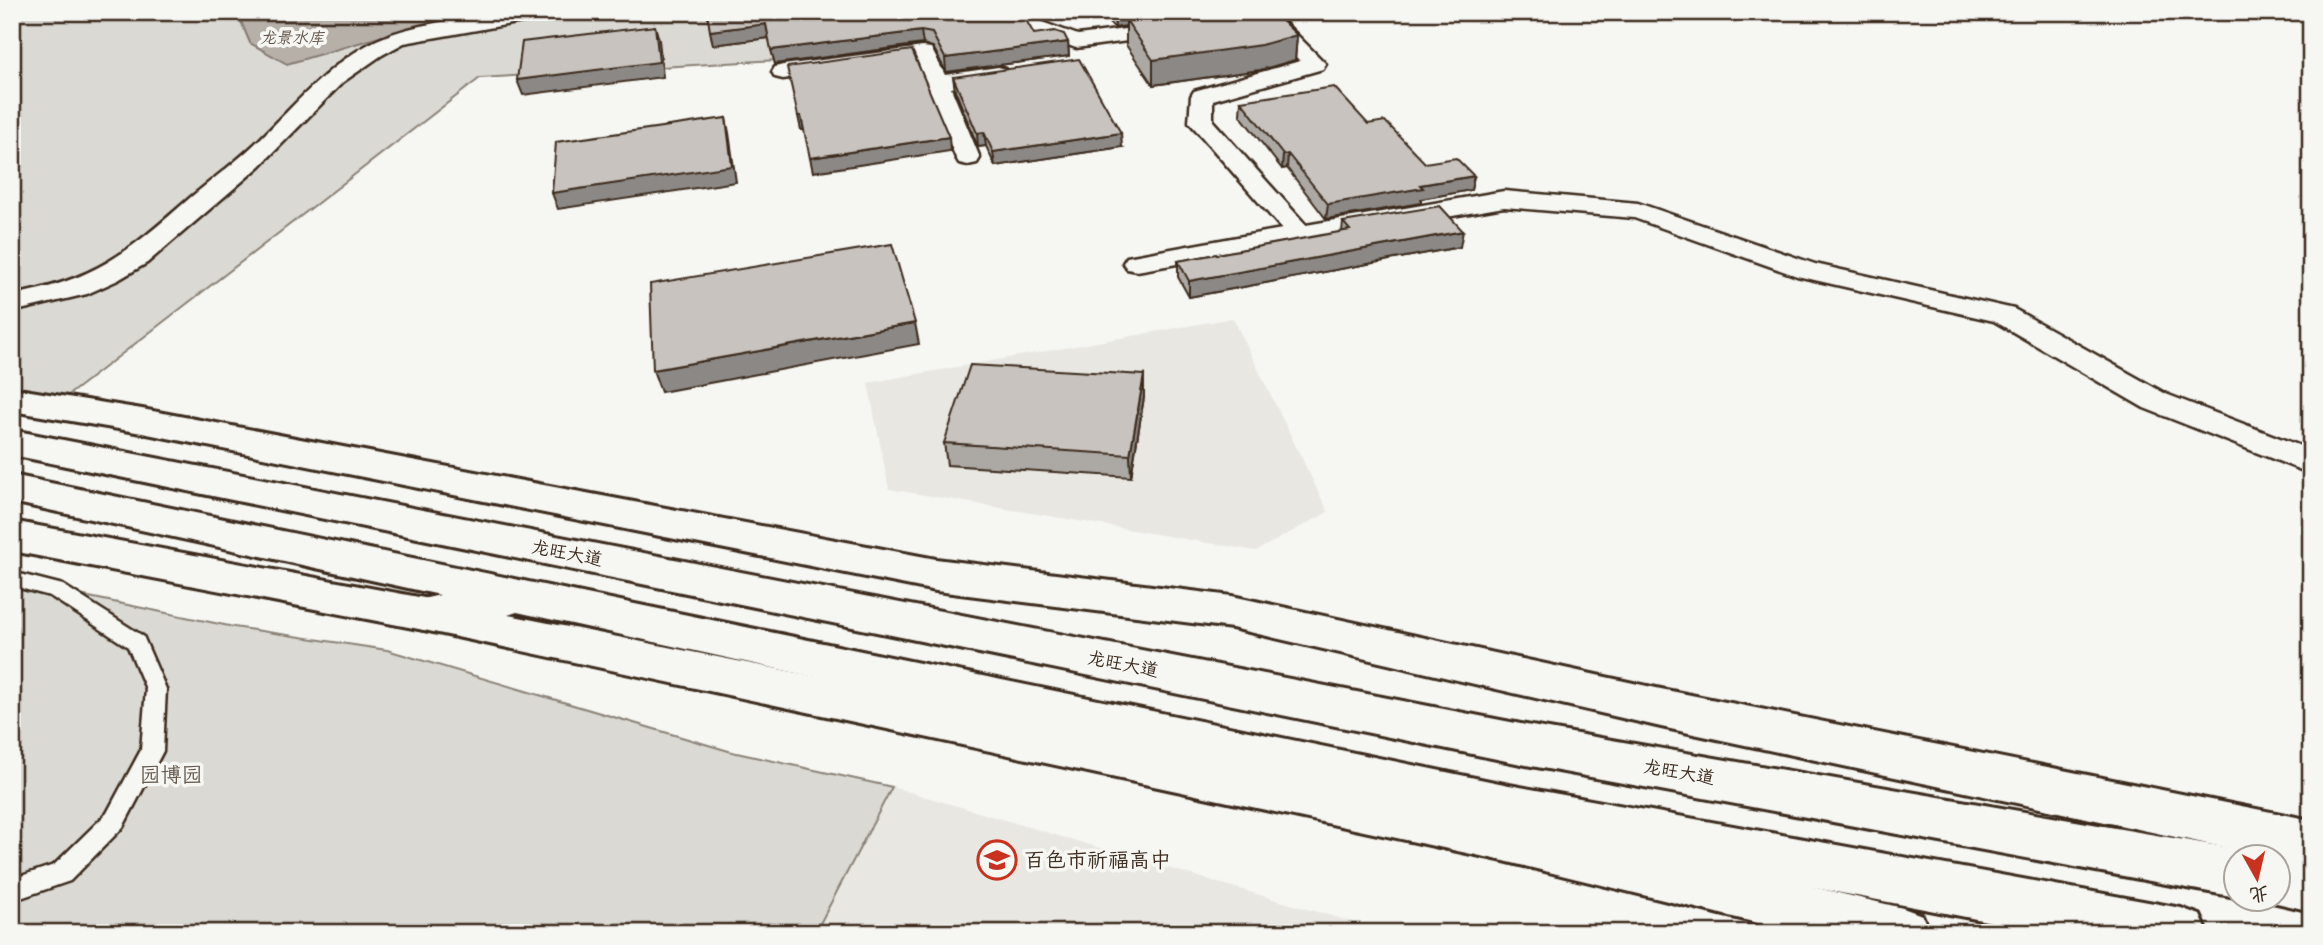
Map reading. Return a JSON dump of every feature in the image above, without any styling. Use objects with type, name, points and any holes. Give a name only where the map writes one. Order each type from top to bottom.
[{"type":"main road","points":[[12,399],[155,424],[936,575],[1232,612],[1649,705],[2311,843]]},
{"type":"main road","name":"龙旺大道","points":[[12,442],[1526,745],[2222,871]]},
{"type":"main road","points":[[12,488],[1509,807],[2181,933]]},
{"type":"main road","points":[[12,536],[424,614],[1504,838],[1903,933]]},
{"type":"main road","points":[[424,614],[525,598]]},
{"type":"main road","points":[[2292,883],[2311,887]]},
{"type":"street","points":[[12,304],[65,291],[107,274],[136,258],[251,161],[325,84],[376,48],[398,38],[545,12]]},
{"type":"street","points":[[995,12],[1074,53],[1200,26]]},
{"type":"street","points":[[1241,20],[1268,17],[1315,64],[1202,96],[1201,122],[1300,234]]},
{"type":"street","points":[[783,72],[923,53],[968,158]]},
{"type":"street","points":[[938,83],[1018,72]]},
{"type":"street","points":[[1137,263],[1504,199],[1638,211],[1807,270],[2004,315],[2155,401],[2311,463]]},
{"type":"lane","points":[[12,579],[56,590],[136,642],[156,688],[152,751],[114,820],[62,873],[12,890]]},
{"type":"shaded area","points":[[1233,318],[1328,512],[1256,551],[889,489],[868,383]]},
{"type":"shaded area","name":"百色市祈福高中","points":[[892,787],[1389,933],[815,933]]},
{"type":"green space","points":[[12,12],[854,12],[777,60],[480,78],[62,400],[12,389]]},
{"type":"green space","name":"园博园","points":[[12,581],[234,627],[387,650],[732,752],[892,787],[815,933],[12,933]]},
{"type":"water","name":"龙景水库","points":[[237,12],[503,12],[410,28],[287,64],[250,43]]},
{"type":"building","points":[[707,12],[1006,12],[1026,20],[1034,34],[1055,31],[1064,34],[1068,42],[945,58],[932,33],[921,31],[771,50],[766,24],[710,31]]},
{"type":"building","points":[[1188,12],[1273,12],[1297,35],[1261,45],[1153,60],[1126,20]]},
{"type":"building","points":[[655,26],[659,62],[517,80],[522,42]]},
{"type":"building","points":[[912,50],[949,137],[810,158],[787,67]]},
{"type":"building","points":[[1079,59],[1121,133],[993,152],[984,132],[977,133],[953,77]]},
{"type":"building","points":[[1334,87],[1368,124],[1385,121],[1425,163],[1456,158],[1474,176],[1420,185],[1423,188],[1328,204],[1288,154],[1283,155],[1241,101]]},
{"type":"building","points":[[726,118],[732,166],[552,193],[556,142]]},
{"type":"building","points":[[1440,206],[1463,231],[1189,281],[1178,261],[1350,230],[1343,222]]},
{"type":"building","points":[[892,244],[915,323],[653,370],[650,284]]},
{"type":"building","points":[[970,365],[1144,375],[1130,455],[944,443]]},
{"type":"place","name":"百色市祈福高中","points":[[997,860]]}]
